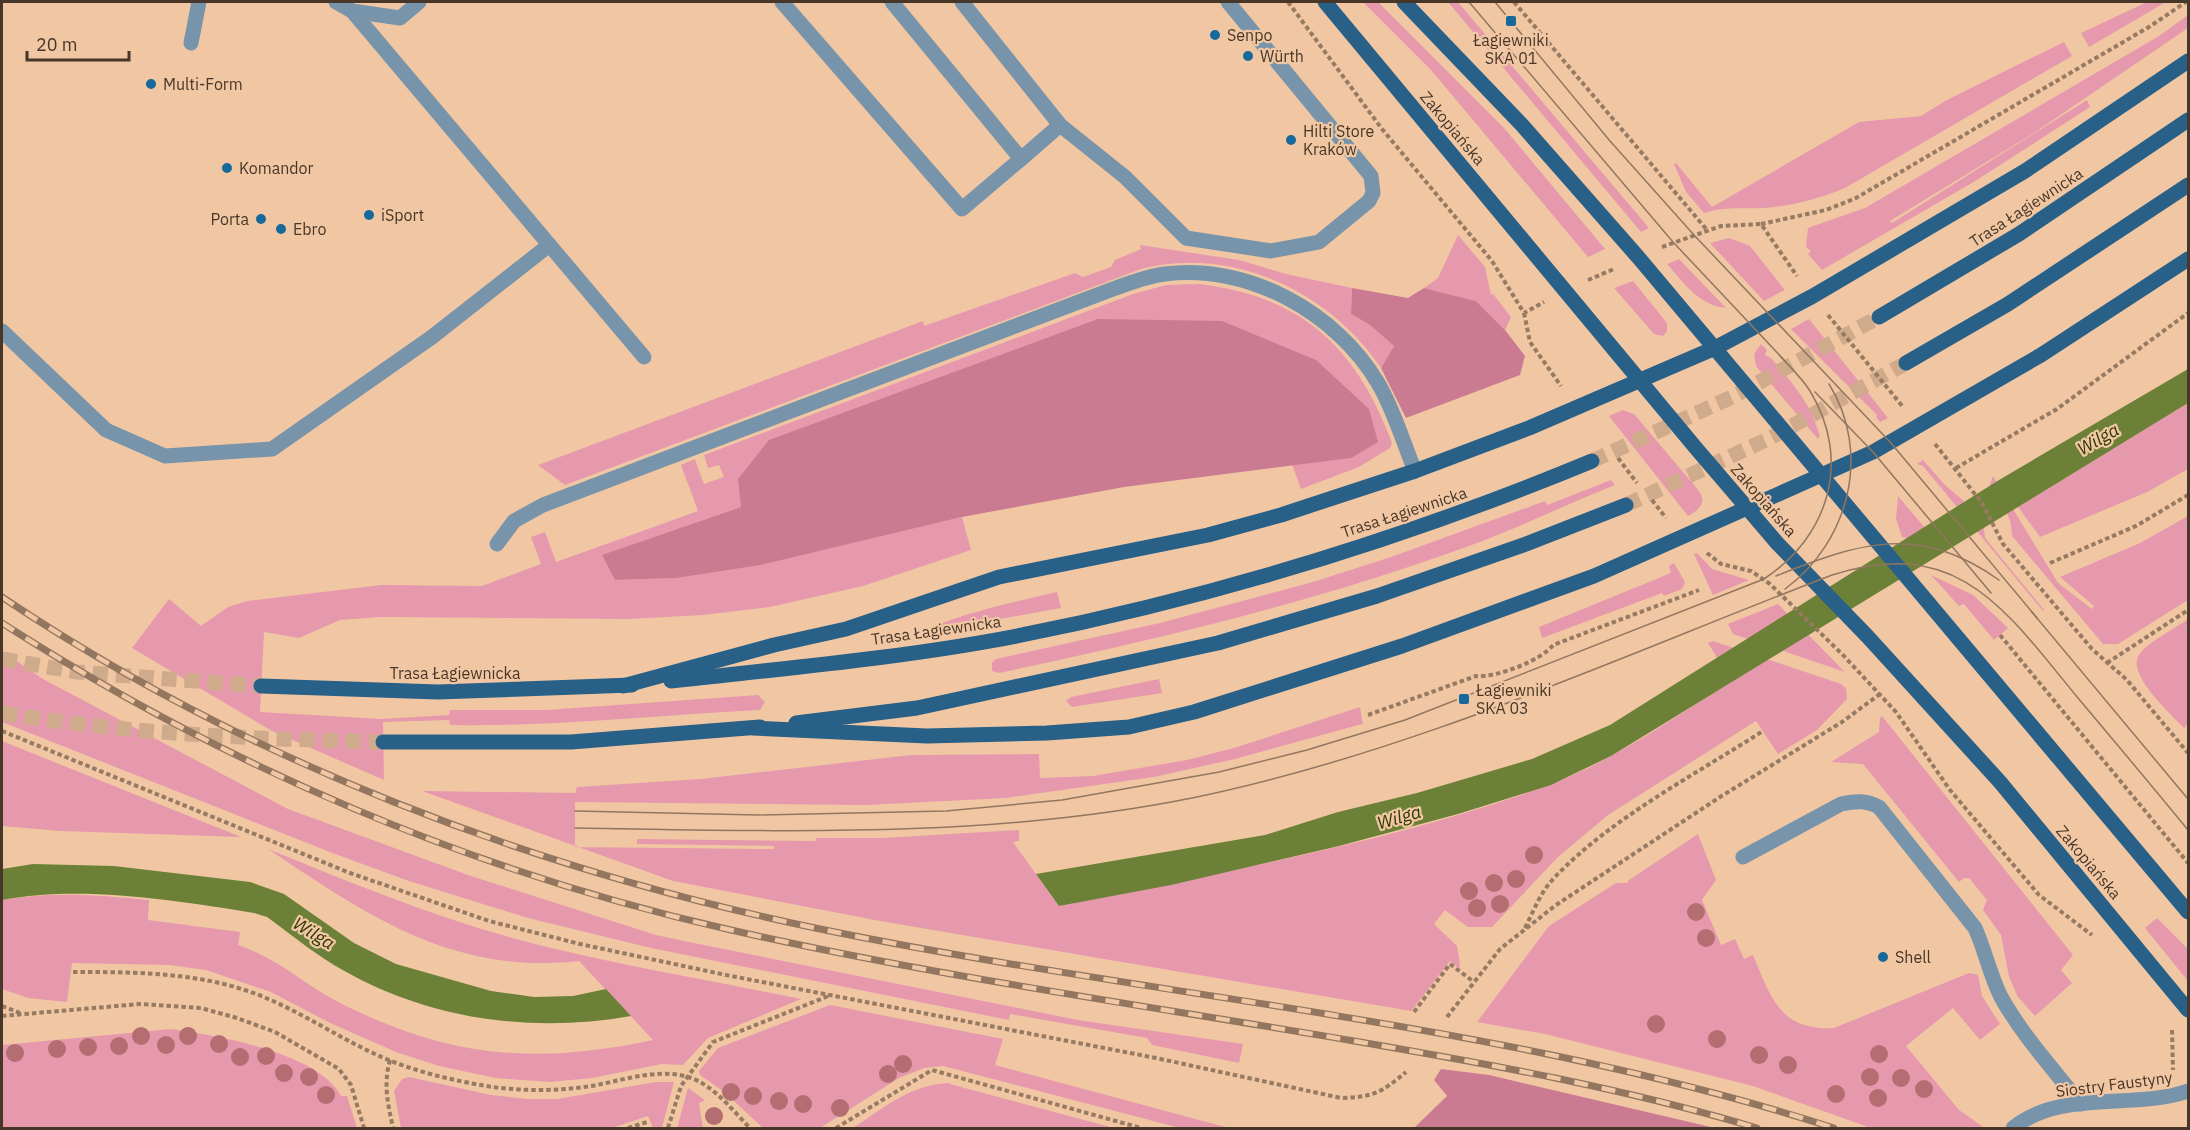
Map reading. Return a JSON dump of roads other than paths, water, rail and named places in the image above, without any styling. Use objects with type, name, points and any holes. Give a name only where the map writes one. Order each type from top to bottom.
[{"type":"main road","name":"Zakopiańska","points":[[1325,2],[1639,382],[1749,510],[2000,782],[2188,1011]]},
{"type":"main road","points":[[1404,2],[1522,124],[1715,348],[2188,912]]},
{"type":"main road","points":[[624,686],[846,629],[999,576],[1208,535],[1281,515],[1415,471],[1639,382],[1715,348],[1814,296],[2025,171],[2188,61]]},
{"type":"main road","name":"Trasa Łagiewnicka","points":[[1879,317],[2019,234],[2188,120]]},
{"type":"main road","points":[[1905,363],[2008,304],[2188,185]]},
{"type":"main road","points":[[753,728],[927,736],[1047,733],[1151,724],[1484,618],[1594,576],[1749,510],[1891,443],[2042,355],[2188,259]]},
{"type":"main road","name":"Trasa Łagiewnicka","points":[[261,686],[427,692],[624,686],[943,648],[1163,604],[1256,579],[1451,516],[1592,460]]},
{"type":"main road","points":[[383,742],[571,742],[753,728],[917,708],[1218,643],[1399,589],[1626,505]]},
{"type":"street","points":[[191,43],[199,2]]},
{"type":"street","points":[[336,2],[352,11],[644,357]]},
{"type":"street","points":[[352,11],[400,18],[419,2]]},
{"type":"street","points":[[783,2],[962,209],[1060,125]]},
{"type":"street","points":[[892,2],[1021,159]]},
{"type":"street","points":[[962,2],[1060,125],[1125,177],[1186,238],[1271,251],[1319,242],[1369,201],[1373,193],[1371,176],[1228,2]]},
{"type":"street","points":[[2,331],[106,430],[165,456],[272,449],[432,337],[548,246]]},
{"type":"street","points":[[496,544],[514,521],[543,505],[1113,289],[1170,273],[1200,274],[1251,283],[1282,296],[1326,323],[1358,354],[1377,382],[1393,413],[1415,471]]},
{"type":"street","points":[[1743,857],[1841,804],[1862,802],[1880,807],[1975,928],[1986,951],[2000,994],[2013,1016],[2081,1104]]},
{"type":"street","name":"Siostry Faustyny","points":[[2013,1128],[2045,1111],[2081,1104],[2166,1097],[2188,1091]]},
{"type":"water","name":"Wilga","points":[[2188,369],[2188,403],[1611,756],[1551,785],[1458,814],[1339,846],[1171,885],[1059,906],[1036,874],[1265,835],[1338,812],[1417,793],[1532,759],[1610,725],[1999,480]]},
{"type":"water","name":"Wilga","points":[[33,864],[114,866],[250,882],[284,894],[354,943],[396,964],[491,991],[534,997],[573,996],[606,989],[631,1016],[593,1021],[516,1022],[478,1018],[441,1010],[368,983],[325,960],[267,917],[254,913],[160,899],[95,894],[32,896],[2,900],[2,869]]},
{"type":"tunnel","points":[[1592,461],[1732,397],[1879,317]]},
{"type":"tunnel","points":[[1626,505],[1770,438],[1906,363]]},
{"type":"tunnel","points":[[2,659],[77,672],[261,686]]},
{"type":"tunnel","points":[[2,713],[144,731],[383,742]]},
{"type":"tram line","points":[[1469,2],[1673,242],[1786,362]]},
{"type":"tram line","points":[[1495,2],[1610,141],[1694,235],[1891,443],[2037,618]]},
{"type":"tram line","points":[[575,811],[758,815],[946,811],[1062,800],[1219,772],[1307,750],[1405,720],[1764,579],[1786,561],[1805,541],[1818,519],[1827,495],[1831,469],[1830,443],[1823,417],[1807,386],[1780,356]]},
{"type":"tram line","points":[[1785,589],[1807,570],[1825,547],[1838,522],[1847,495],[1851,467],[1849,439],[1842,411],[1829,384]]},
{"type":"tram line","points":[[1815,392],[1873,452],[1991,593]]},
{"type":"tram line","points":[[1776,576],[1835,554],[1889,544],[1915,545],[1942,551],[1970,562],[1999,580]]},
{"type":"tram line","points":[[575,828],[885,830],[1039,820],[1115,811],[1192,798],[1275,779],[1437,729],[1596,669],[1832,575],[1876,565],[1914,565],[1947,573],[1976,588],[2002,610],[2027,636],[2188,830]]},
{"type":"tram line","points":[[2031,611],[2188,799]]},
{"type":"railway","points":[[2,597],[96,656],[193,710],[293,759],[395,802],[499,841],[605,875],[712,904],[820,929],[947,953],[1457,1037],[1584,1062],[1710,1092],[1834,1128]]},
{"type":"railway","points":[[2,623],[87,675],[262,768],[445,845],[539,878],[634,906],[731,930],[888,962],[1510,1069],[1659,1101],[1757,1128]]},
{"type":"place","name":"Łagiewniki SKA 01","points":[[1511,21]]},
{"type":"place","name":"Senpo","points":[[1215,35]]},
{"type":"place","name":"Würth","points":[[1248,56]]},
{"type":"place","name":"Multi-Form","points":[[151,84]]},
{"type":"place","name":"Hilti Store Kraków","points":[[1291,140]]},
{"type":"place","name":"Komandor","points":[[227,168]]},
{"type":"place","name":"iSport","points":[[369,215]]},
{"type":"place","name":"Porta","points":[[261,219]]},
{"type":"place","name":"Ebro","points":[[281,229]]},
{"type":"place","name":"Łagiewniki SKA 03","points":[[1464,699]]},
{"type":"place","name":"Shell","points":[[1883,957]]}]
